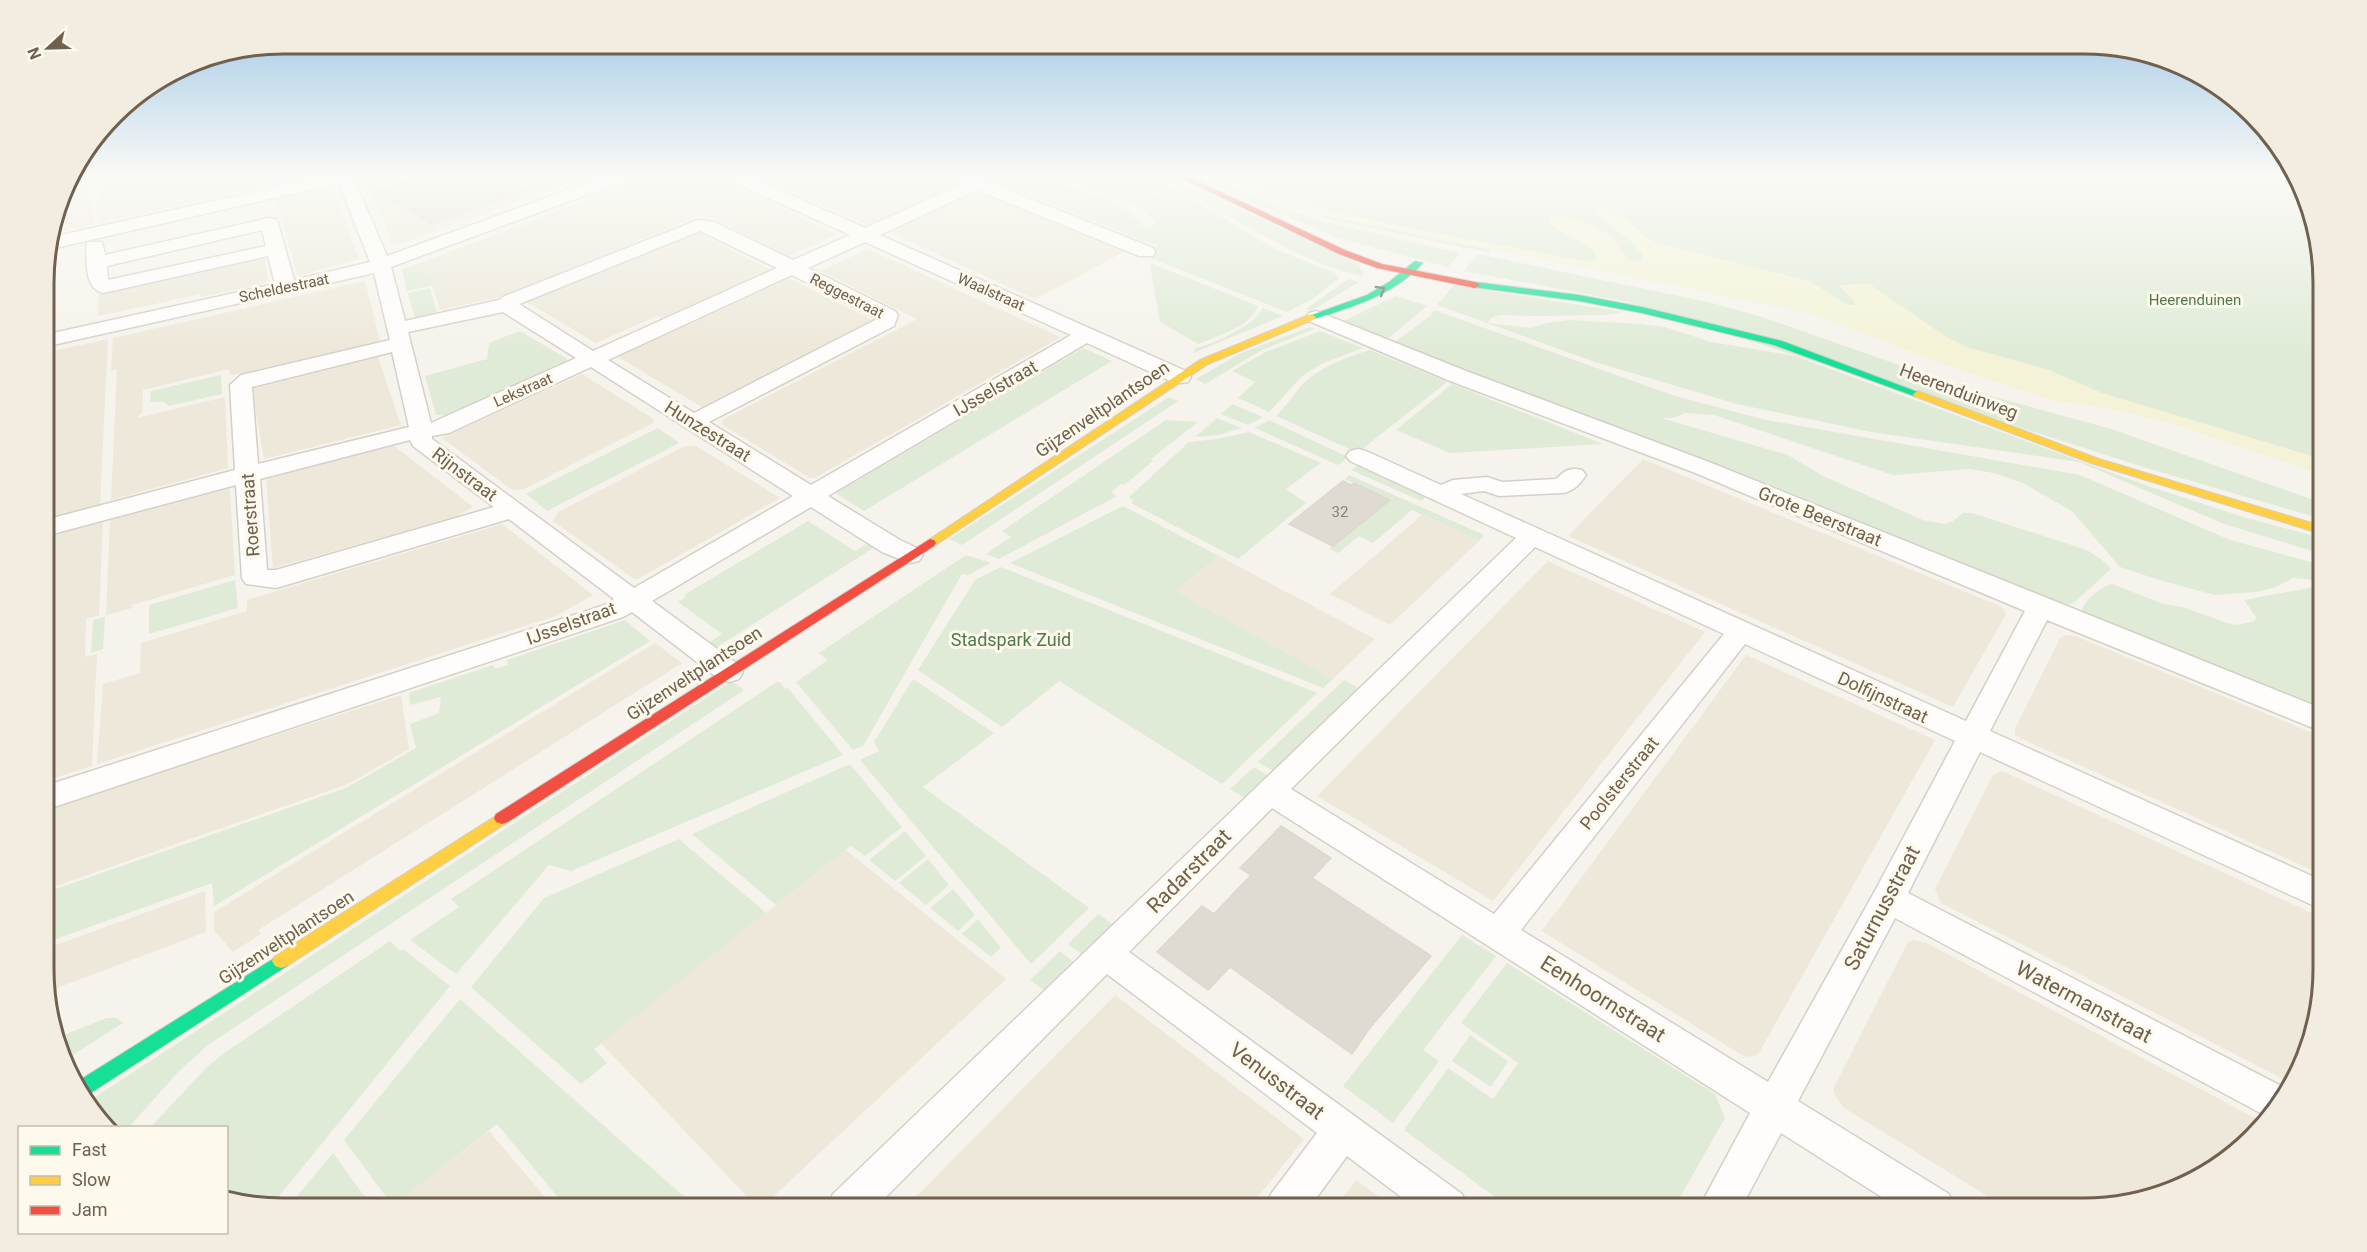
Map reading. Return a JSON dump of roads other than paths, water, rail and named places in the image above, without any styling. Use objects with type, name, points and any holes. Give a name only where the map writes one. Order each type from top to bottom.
[{"type":"main road","name":"Heerenduinweg","points":[[1310,235],[1376,270],[1579,298],[1689,320],[1786,345],[2095,461],[2313,527]]},
{"type":"main road","name":"Heerenduinweg","points":[[1376,270],[1418,263],[1579,298]]},
{"type":"main road","name":"Gijzenveltplantsoen","points":[[86,1086],[1055,462],[1180,377],[1231,349],[1340,306],[1350,306],[1407,273],[1418,263]]},
{"type":"main road","name":"Gijzenveltplantsoen","points":[[1340,306],[1338,301],[1376,270]]},
{"type":"street","points":[[58,241],[83,235]]},
{"type":"street","points":[[93,235],[100,285],[110,287],[276,249]]},
{"type":"street","points":[[97,263],[216,235]]},
{"type":"street","points":[[272,235],[286,287]]},
{"type":"street","name":"Rijnstraat","points":[[369,235],[381,265],[420,420],[422,441],[729,672]]},
{"type":"street","name":"Scheldestraat","points":[[54,339],[381,265],[461,235]]},
{"type":"street","name":"Reggestraat","points":[[398,336],[506,304],[672,235]]},
{"type":"street","name":"Reggestraat","points":[[693,422],[889,319],[885,313],[727,235]]},
{"type":"street","name":"Lekstraat","points":[[54,526],[393,436],[441,428],[864,235]]},
{"type":"street","name":"Waalstraat","points":[[866,235],[1180,377]]},
{"type":"street","points":[[1105,235],[1146,252]]},
{"type":"street","name":"Hunzestraat","points":[[506,304],[891,546],[910,555]]},
{"type":"street","name":"Grote Beerstraat","points":[[1316,317],[1458,376],[1712,471],[2313,717]]},
{"type":"street","name":"IJsselstraat","points":[[54,795],[603,614],[633,599],[1086,335]]},
{"type":"street","name":"Roerstraat","points":[[398,336],[249,380],[241,386],[255,578],[276,579],[512,510]]},
{"type":"street","name":"Dolfijnstraat","points":[[1358,456],[1972,738],[2313,891]]},
{"type":"street","points":[[1444,494],[1454,487],[1487,484],[1499,489],[1563,486],[1574,475]]},
{"type":"street","name":"Radarstraat","points":[[857,1198],[1533,535]]},
{"type":"street","name":"Saturnusstraat","points":[[1724,1198],[1888,899],[2041,606]]},
{"type":"street","name":"Poolsterstraat","points":[[1499,933],[1740,632]]},
{"type":"street","name":"Eenhoornstraat","points":[[1270,791],[1919,1198]]},
{"type":"street","name":"Watermanstraat","points":[[1888,899],[2271,1100]]},
{"type":"street","name":"Venusstraat","points":[[1106,954],[1435,1198]]},
{"type":"street","points":[[1292,1198],[1343,1130]]},
{"type":"park label","name":"Heerenduinen","points":[[2195,300]]},
{"type":"park label","name":"Stadspark Zuid","points":[[1011,639]]}]
